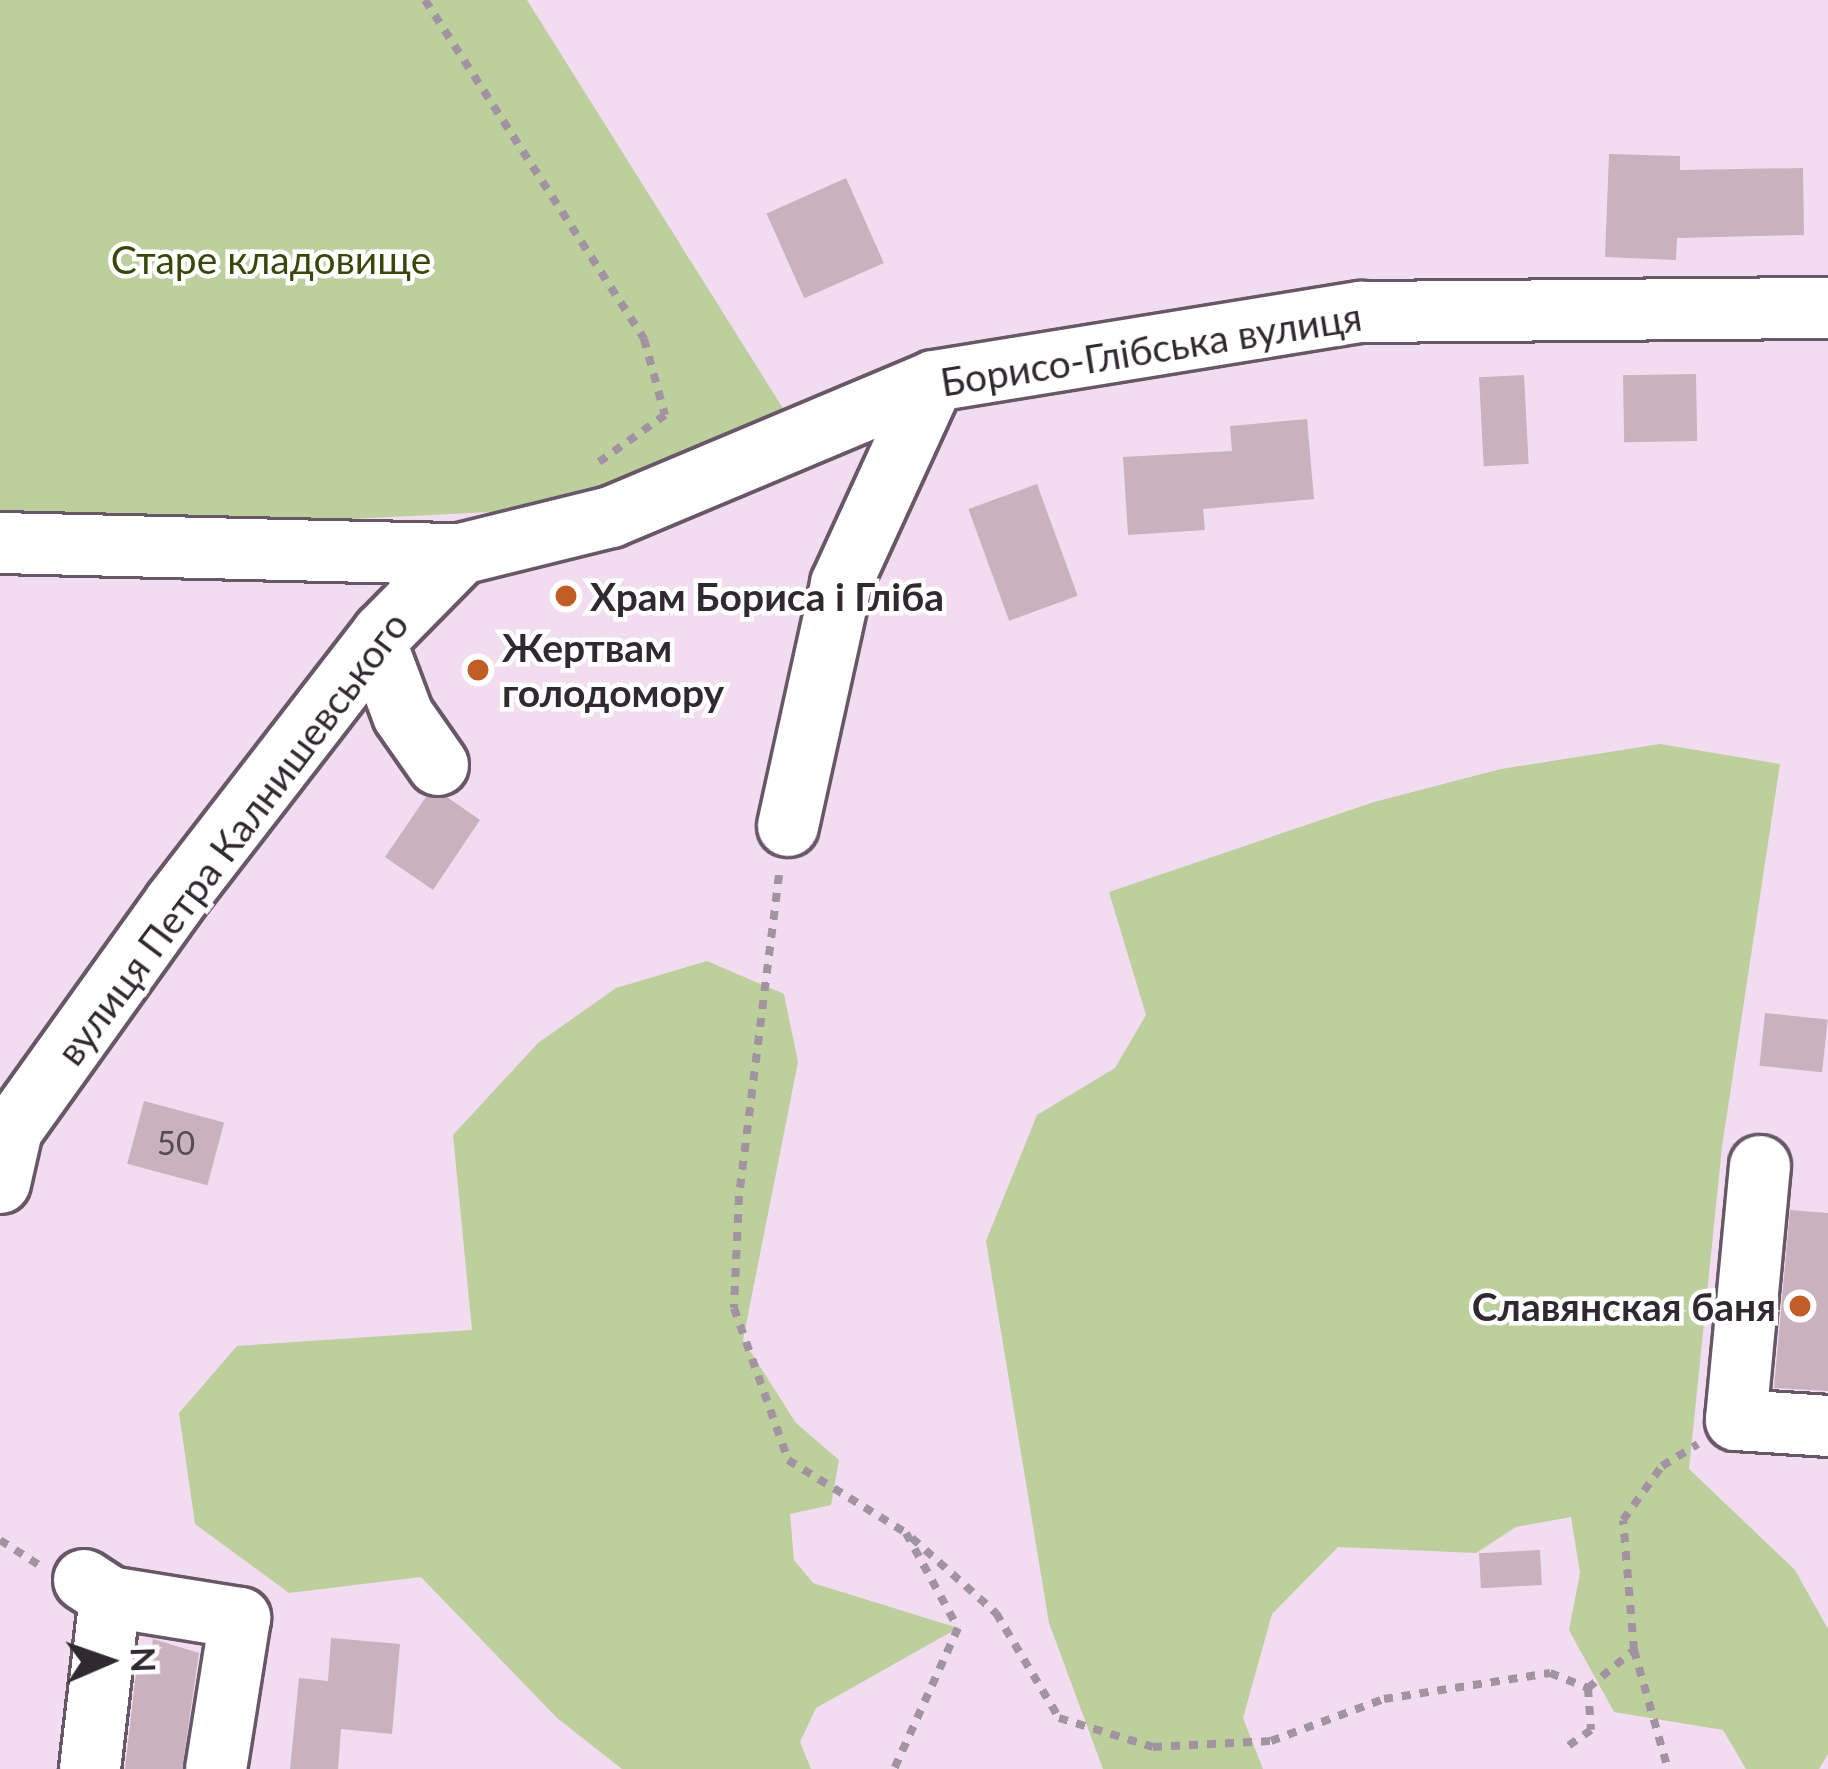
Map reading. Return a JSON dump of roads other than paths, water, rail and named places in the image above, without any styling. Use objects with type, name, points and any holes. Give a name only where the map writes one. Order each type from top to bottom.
[{"type":"street","name":"Борисо-Глібська вулиця","points":[[0,543],[461,554],[611,517],[934,382],[1361,312],[1828,308]]},
{"type":"street","points":[[788,826],[841,584],[934,382]]},
{"type":"street","name":"вулиця Петра Калнишевського","points":[[4,1148],[376,643],[461,554]]},
{"type":"street","points":[[376,643],[403,715],[438,764]]},
{"type":"street","points":[[1760,1166],[1736,1420],[1828,1426]]},
{"type":"street","points":[[90,1769],[78,1581],[240,1618],[216,1769]]},
{"type":"place","name":"Храм Бориса і Гліба","points":[[566,596]]},
{"type":"place","name":"Жертвам голодомору","points":[[478,670]]},
{"type":"place","name":"Славянская баня","points":[[1800,1306]]},
{"type":"park label","name":"Старе кладовище","points":[[271,259]]}]
